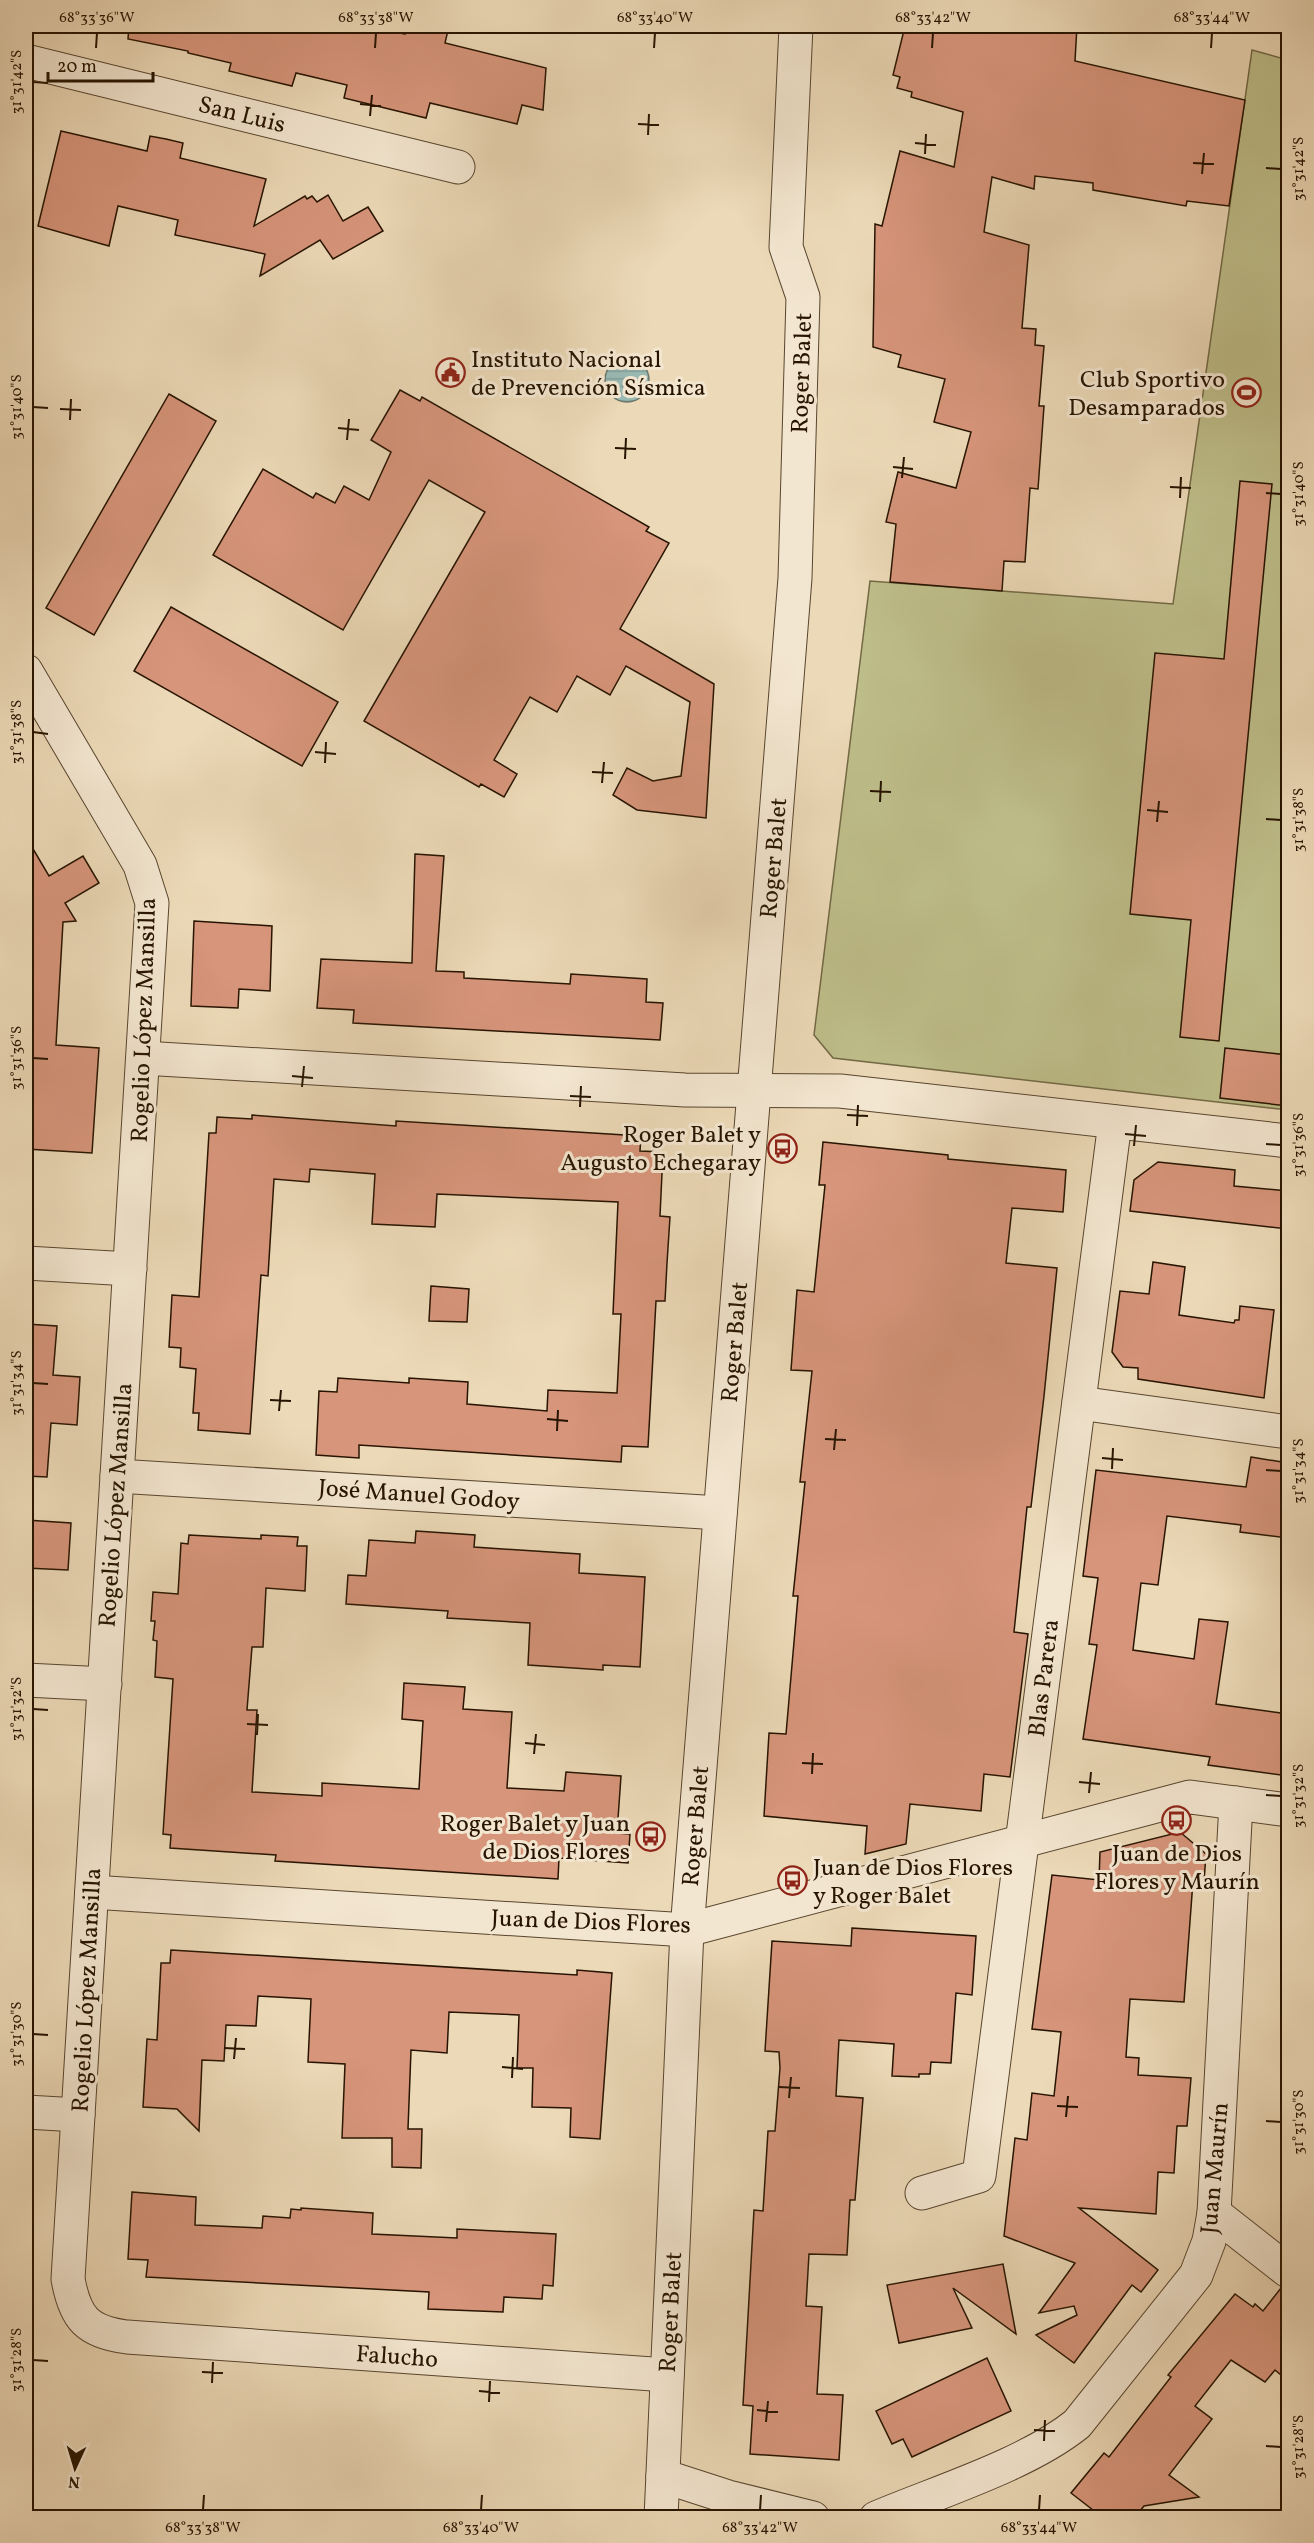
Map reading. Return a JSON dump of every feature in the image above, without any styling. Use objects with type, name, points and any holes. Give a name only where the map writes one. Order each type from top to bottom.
[{"type":"street","name":"Roger Balet","points":[[661,2517],[687,1930],[795,578],[803,297],[786,247],[796,26]]},
{"type":"street","name":"San Luis","points":[[26,61],[458,166]]},
{"type":"street","name":"Rogelio López Mansilla","points":[[26,671],[146,876],[152,903],[68,2279],[73,2304],[88,2326],[105,2335],[127,2337]]},
{"type":"street","points":[[143,1058],[685,1090],[840,1091],[1288,1141]]},
{"type":"street","name":"Blas Parera","points":[[922,2193],[980,2176],[1115,1122]]},
{"type":"street","points":[[26,1263],[130,1269]]},
{"type":"street","points":[[1079,1403],[1288,1432]]},
{"type":"street","name":"José Manuel Godoy","points":[[117,1476],[720,1513]]},
{"type":"street","points":[[26,1680],[105,1684]]},
{"type":"street","name":"Juan de Dios Flores","points":[[92,1892],[687,1930],[1190,1797],[1288,1810]]},
{"type":"street","name":"Juan Maurín","points":[[876,2517],[1022,2457],[1058,2439],[1077,2424],[1196,2275],[1209,2241],[1214,2213],[1236,1803]]},
{"type":"street","points":[[26,2112],[78,2115]]},
{"type":"street","points":[[1214,2213],[1288,2271]]},
{"type":"street","name":"Falucho","points":[[127,2337],[667,2375]]},
{"type":"street","points":[[663,2476],[728,2497],[813,2517]]},
{"type":"green space","name":"Club Sportivo Desamparados","points":[[1252,50],[1288,60],[1288,1110],[833,1058],[814,1035],[870,581],[1173,604]]},
{"type":"water","points":[[627,358],[636,359],[643,364],[648,371],[648,389],[643,396],[636,401],[627,402],[618,401],[611,396],[606,389],[605,380],[606,371],[611,364],[618,359]]},
{"type":"building","points":[[129,26],[368,26],[405,34],[406,26],[449,26],[445,43],[546,68],[543,110],[522,105],[517,124],[430,103],[426,118],[344,98],[347,85],[296,73],[292,86],[229,71],[231,63],[188,53],[188,51],[128,39]]},
{"type":"building","points":[[905,26],[1077,26],[1075,61],[1245,100],[1229,206],[1187,201],[1186,206],[1093,190],[1093,183],[1035,176],[1034,189],[992,177],[984,232],[1029,245],[1022,328],[1036,329],[1035,345],[1044,346],[1039,406],[1044,406],[1038,489],[1030,488],[1025,562],[1004,561],[1002,591],[890,582],[896,524],[886,522],[898,472],[956,488],[971,432],[934,422],[945,379],[898,367],[901,355],[873,347],[875,224],[882,226],[900,151],[954,167],[963,112],[911,97],[912,92],[897,88],[900,77],[893,75]]},
{"type":"building","points":[[61,131],[147,151],[150,136],[166,139],[183,143],[180,158],[266,179],[254,226],[305,196],[307,199],[312,196],[317,202],[328,195],[343,221],[368,207],[383,231],[333,259],[320,240],[260,276],[265,254],[175,235],[178,220],[118,206],[109,246],[38,226]]},
{"type":"building","points":[[400,390],[420,401],[422,397],[649,527],[646,531],[669,543],[620,629],[714,684],[706,818],[637,810],[613,795],[627,768],[653,781],[681,776],[690,702],[626,666],[610,695],[577,676],[557,712],[530,697],[494,760],[517,774],[504,797],[481,784],[479,787],[364,721],[485,512],[429,480],[343,630],[213,555],[263,469],[313,498],[316,493],[335,503],[344,486],[369,500],[391,452],[371,440]]},
{"type":"building","points":[[169,394],[216,421],[94,635],[46,608]]},
{"type":"building","points":[[1240,481],[1272,484],[1219,1041],[1180,1037],[1191,920],[1130,914],[1155,653],[1224,659]]},
{"type":"building","points":[[171,607],[338,702],[302,766],[134,671]]},
{"type":"building","points":[[26,837],[49,876],[83,856],[99,883],[65,903],[76,921],[63,922],[56,1045],[99,1048],[92,1153],[26,1149]]},
{"type":"building","points":[[415,854],[444,856],[436,971],[464,972],[464,978],[570,984],[571,974],[647,979],[646,1002],[663,1003],[660,1040],[353,1023],[354,1010],[317,1008],[321,959],[412,963]]},
{"type":"building","points":[[194,921],[272,926],[270,991],[239,989],[238,1008],[191,1006]]},
{"type":"building","points":[[1225,1048],[1288,1055],[1288,1106],[1220,1098]]},
{"type":"building","points":[[252,1115],[396,1126],[396,1121],[641,1136],[640,1151],[663,1152],[660,1216],[670,1217],[665,1301],[656,1301],[648,1447],[622,1446],[621,1462],[359,1445],[359,1458],[316,1455],[319,1391],[337,1392],[338,1378],[409,1383],[409,1378],[468,1382],[467,1404],[547,1411],[548,1390],[617,1393],[621,1314],[613,1314],[618,1202],[437,1194],[435,1227],[372,1224],[375,1174],[310,1169],[309,1182],[274,1179],[268,1276],[261,1275],[250,1434],[198,1430],[199,1413],[193,1413],[196,1369],[180,1367],[181,1348],[169,1347],[172,1295],[199,1297],[209,1133],[216,1133],[217,1117],[252,1119]]},
{"type":"building","points":[[823,1142],[948,1155],[948,1159],[1066,1170],[1063,1212],[1012,1208],[1006,1263],[1057,1268],[1031,1507],[1027,1507],[1014,1632],[1028,1634],[1010,1777],[984,1774],[981,1811],[910,1804],[906,1844],[865,1854],[867,1826],[764,1816],[769,1733],[786,1734],[798,1596],[793,1596],[805,1482],[800,1482],[812,1371],[791,1370],[797,1290],[814,1292],[825,1185],[819,1185]]},
{"type":"building","points":[[1158,1162],[1235,1170],[1234,1186],[1288,1191],[1288,1229],[1130,1211],[1134,1180]]},
{"type":"building","points":[[1153,1262],[1185,1267],[1179,1315],[1234,1323],[1235,1320],[1239,1320],[1240,1306],[1274,1310],[1264,1398],[1138,1379],[1138,1368],[1123,1367],[1112,1352],[1120,1291],[1149,1294]]},
{"type":"building","points":[[431,1286],[469,1289],[467,1322],[429,1321]]},
{"type":"building","points":[[26,1324],[57,1326],[53,1375],[80,1377],[77,1425],[51,1423],[47,1477],[26,1476]]},
{"type":"building","points":[[1251,1457],[1288,1463],[1288,1538],[1240,1532],[1241,1525],[1167,1516],[1158,1585],[1141,1583],[1133,1650],[1194,1659],[1199,1619],[1228,1622],[1216,1704],[1288,1714],[1288,1776],[1208,1765],[1210,1757],[1083,1739],[1097,1645],[1089,1644],[1098,1578],[1083,1576],[1096,1470],[1246,1487]]},
{"type":"building","points":[[26,1520],[71,1523],[68,1570],[26,1568]]},
{"type":"building","points":[[416,1531],[475,1535],[474,1547],[580,1554],[579,1573],[645,1577],[640,1667],[603,1665],[603,1670],[528,1665],[530,1623],[447,1618],[448,1611],[346,1604],[348,1575],[366,1576],[369,1540],[415,1543]]},
{"type":"building","points":[[189,1535],[261,1539],[261,1535],[298,1537],[297,1546],[307,1546],[305,1591],[266,1588],[263,1647],[252,1647],[247,1710],[257,1710],[252,1792],[322,1796],[322,1783],[419,1789],[423,1721],[402,1719],[404,1683],[465,1687],[463,1709],[512,1712],[507,1788],[564,1791],[566,1772],[621,1776],[617,1833],[630,1834],[628,1863],[559,1858],[558,1879],[275,1861],[276,1855],[170,1848],[171,1835],[163,1834],[173,1679],[155,1677],[157,1641],[153,1640],[155,1621],[151,1621],[153,1592],[178,1594],[181,1543],[188,1544]]},
{"type":"building","points":[[1180,1832],[1206,1854],[1204,1882],[1193,1881],[1184,2002],[1130,1999],[1126,2057],[1139,2058],[1138,2075],[1191,2078],[1187,2126],[1177,2126],[1174,2173],[1158,2172],[1156,2214],[1079,2208],[1158,2270],[1141,2292],[1132,2285],[1074,2363],[1036,2335],[1077,2315],[1074,2306],[1039,2313],[1075,2263],[1004,2236],[1015,2138],[1027,2140],[1032,2093],[1054,2096],[1061,2032],[1032,2029],[1052,1875],[1099,1880],[1100,1852]]},
{"type":"building","points":[[852,1928],[976,1936],[972,1995],[956,1993],[951,2063],[931,2062],[930,2074],[919,2074],[919,2077],[892,2076],[894,2044],[839,2040],[836,2096],[863,2098],[855,2200],[850,2200],[847,2255],[809,2254],[806,2306],[822,2307],[817,2394],[843,2395],[839,2460],[750,2454],[753,2406],[743,2405],[754,2210],[763,2211],[768,2131],[775,2131],[780,2068],[779,2052],[765,2051],[772,1941],[851,1946]]},
{"type":"building","points":[[171,1950],[577,1975],[577,1970],[612,1973],[600,2139],[570,2137],[571,2108],[532,2107],[533,2068],[517,2068],[519,2015],[449,2012],[447,2053],[411,2050],[408,2129],[422,2129],[421,2168],[392,2167],[392,2138],[342,2138],[345,2064],[308,2062],[311,1999],[258,1996],[256,2026],[226,2025],[224,2061],[202,2060],[199,2131],[177,2109],[143,2107],[147,2039],[157,2040],[161,1963],[170,1963]]},
{"type":"building","points":[[132,2192],[196,2197],[195,2225],[262,2228],[263,2216],[290,2218],[291,2209],[301,2210],[301,2208],[373,2213],[372,2234],[457,2238],[457,2229],[556,2234],[553,2286],[543,2285],[542,2299],[504,2297],[503,2312],[428,2309],[429,2292],[146,2277],[148,2260],[128,2259]]},
{"type":"building","points":[[1003,2264],[1016,2334],[953,2288],[972,2328],[899,2343],[887,2285]]},
{"type":"building","points":[[1281,2288],[1288,2289],[1288,2381],[1275,2370],[1265,2382],[1231,2360],[1195,2406],[1212,2419],[1169,2475],[1199,2497],[1144,2506],[1135,2517],[1102,2517],[1071,2493],[1104,2453],[1109,2457],[1171,2377],[1168,2375],[1235,2294],[1253,2307],[1255,2304],[1263,2311]]},
{"type":"building","points":[[987,2358],[1011,2411],[912,2457],[903,2439],[892,2444],[876,2411]]},
{"type":"place","name":"Instituto Nacional de Prevención Sísmica","points":[[450,373]]},
{"type":"place","name":"Club Sportivo Desamparados","points":[[1246,393]]},
{"type":"place","name":"Roger Balet y Augusto Echegaray","points":[[782,1148]]},
{"type":"place","name":"Juan de Dios Flores y Maurín","points":[[1177,1820]]},
{"type":"place","name":"Roger Balet y Juan de Dios Flores","points":[[651,1837]]},
{"type":"place","name":"Juan de Dios Flores y Roger Balet","points":[[792,1881]]}]
